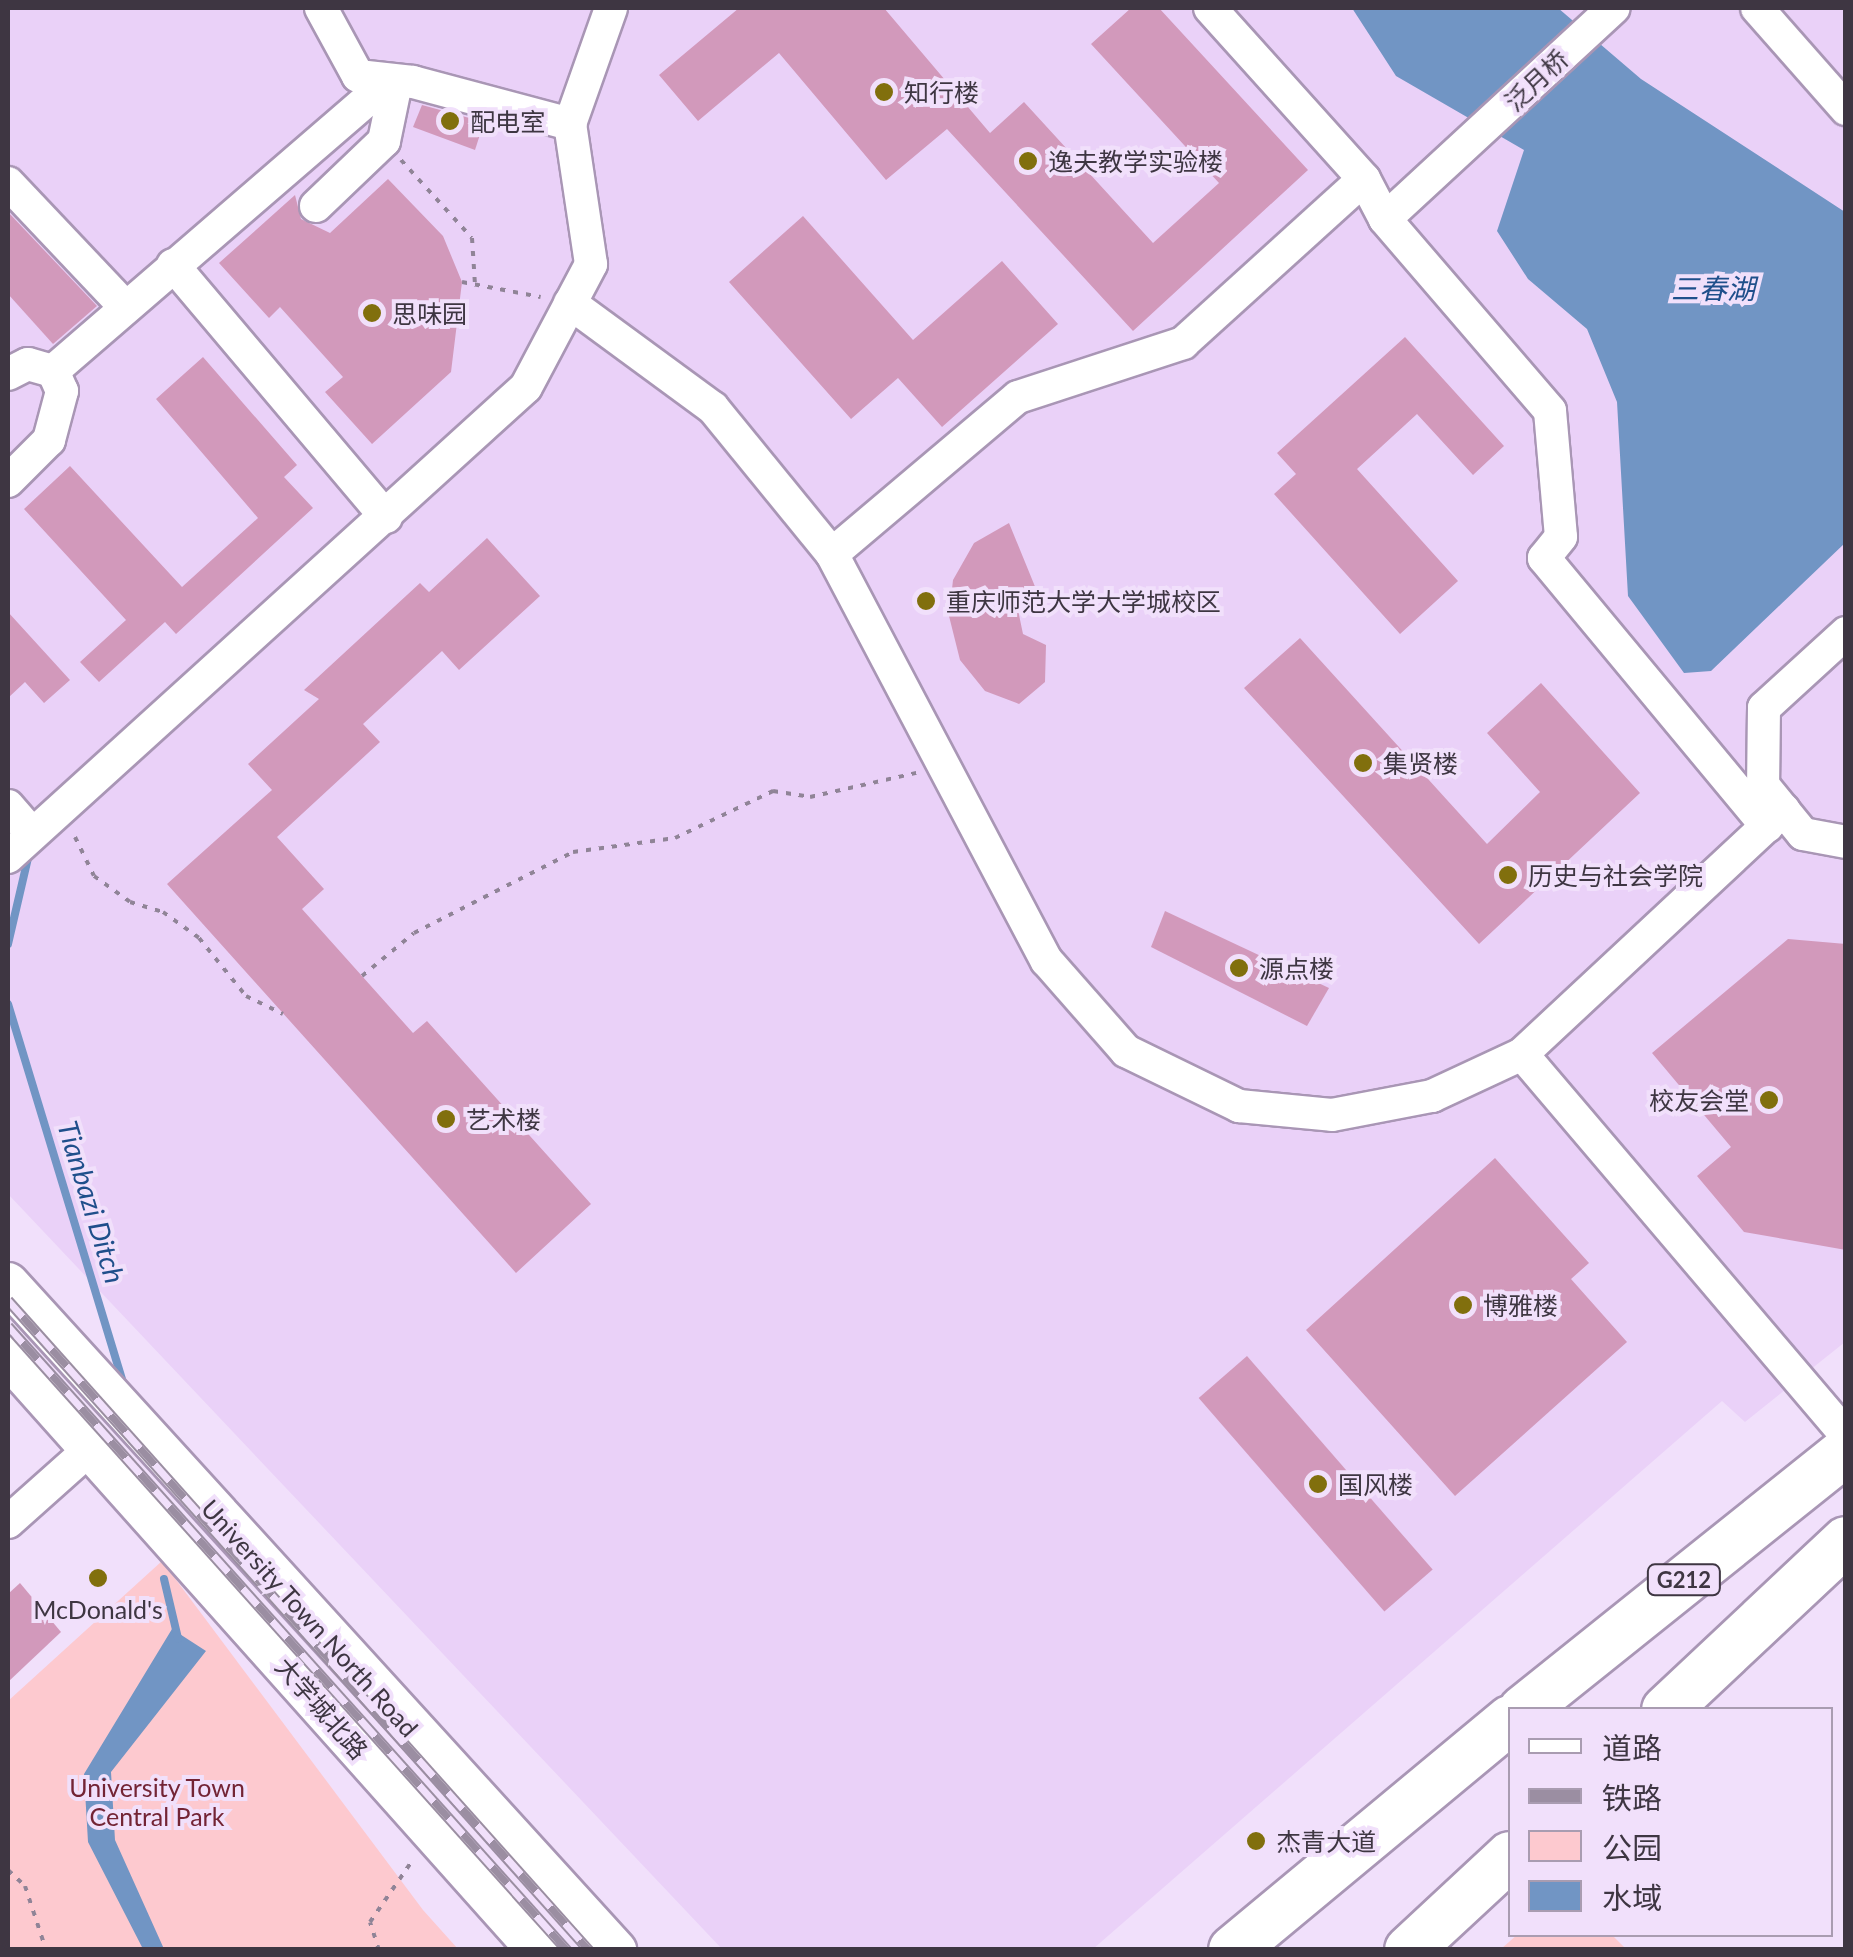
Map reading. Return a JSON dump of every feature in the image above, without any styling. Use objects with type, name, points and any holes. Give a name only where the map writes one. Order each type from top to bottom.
[{"type":"highway","name":"G212","points":[[1527,1707],[1846,1451]]},
{"type":"highway","points":[[1669,1707],[1846,1541]]},
{"type":"highway","points":[[1234,1950],[1508,1722]]},
{"type":"highway","points":[[1408,1950],[1508,1858]]},
{"type":"main road","name":"University Town North Road","points":[[8,1283],[240,1542],[616,1950]]},
{"type":"main road","points":[[8,1357],[99,1457]]},
{"type":"main road","name":"大学城北路","points":[[99,1457],[537,1950]]},
{"type":"main road","points":[[377,1770],[416,1733]]},
{"type":"street","points":[[321,8],[358,76],[570,124]]},
{"type":"street","points":[[8,857],[526,387],[591,264],[570,124],[611,8]]},
{"type":"street","points":[[1210,8],[1364,179],[1385,219],[1550,411],[1560,537],[1544,558],[1776,818],[1804,834],[1846,842]]},
{"type":"street","points":[[1757,8],[1846,109]]},
{"type":"street","name":"泛月桥","points":[[1385,219],[1610,11]]},
{"type":"street","points":[[316,206],[384,141],[391,84]]},
{"type":"street","points":[[53,371],[172,265],[391,84]]},
{"type":"street","points":[[832,554],[1018,396],[1182,342],[1364,179]]},
{"type":"street","points":[[8,183],[116,296]]},
{"type":"street","points":[[172,265],[386,516]]},
{"type":"street","points":[[570,303],[713,408],[832,554],[1047,962],[1126,1052],[1238,1106],[1332,1115],[1432,1096],[1522,1054],[1776,818]]},
{"type":"street","points":[[8,374],[28,364],[53,371]]},
{"type":"street","points":[[8,481],[49,440],[62,391],[53,371]]},
{"type":"street","points":[[1776,818],[1763,784],[1764,708],[1846,633]]},
{"type":"street","points":[[8,806],[32,834]]},
{"type":"street","points":[[1522,1054],[1846,1434]]},
{"type":"street","points":[[8,1522],[99,1457]]},
{"type":"path","points":[[384,141],[472,238],[474,285]]},
{"type":"path","points":[[462,282],[570,303]]},
{"type":"path","points":[[362,976],[414,933],[573,852],[675,838],[773,791],[810,797],[922,771],[955,787]]},
{"type":"path","points":[[66,803],[94,876],[130,902],[163,912],[199,938],[246,996],[283,1014]]},
{"type":"path","points":[[379,1950],[370,1922],[432,1832]]},
{"type":"path","points":[[8,1870],[24,1886],[46,1950]]},
{"type":"shaded area","name":"重庆师范大学大学城校区","points":[[8,8],[1845,8],[1845,1342],[1745,1422],[1722,1401],[1093,1949],[722,1949],[8,1194]]},
{"type":"green space","name":"University Town Central Park","points":[[162,1561],[423,1910],[458,1949],[8,1950],[8,1701]]},
{"type":"green space","points":[[1515,1937],[1614,1937],[1626,1949],[1501,1949]]},
{"type":"water","name":"三春湖","points":[[1352,8],[1558,8],[1641,79],[1845,212],[1845,543],[1711,671],[1684,673],[1628,596],[1617,402],[1587,329],[1528,279],[1497,231],[1524,150],[1396,76]]},
{"type":"water","points":[[172,1629],[206,1651],[111,1772],[115,1840],[164,1949],[143,1949],[88,1842],[84,1774]]},
{"type":"building","points":[[739,8],[884,8],[990,133],[1024,102],[1153,243],[1219,183],[1091,44],[1131,8],[1159,8],[1308,170],[1133,331],[947,129],[886,180],[779,53],[698,121],[659,75]]},
{"type":"building","name":"配电室","points":[[422,105],[484,122],[475,150],[413,127]]},
{"type":"building","name":"思味园","points":[[388,179],[443,236],[462,282],[451,372],[372,444],[325,392],[343,377],[280,307],[269,318],[219,263],[295,195],[301,219],[330,233]]},
{"type":"building","points":[[8,212],[97,306],[53,344],[8,294]]},
{"type":"building","points":[[803,216],[913,340],[1002,261],[1058,324],[942,427],[898,378],[851,419],[729,282]]},
{"type":"building","points":[[1405,337],[1504,446],[1473,475],[1417,414],[1357,469],[1458,581],[1400,634],[1274,494],[1296,474],[1277,453]]},
{"type":"building","points":[[203,357],[297,465],[284,477],[313,508],[176,634],[165,622],[99,682],[80,662],[126,620],[24,509],[70,466],[182,587],[258,518],[156,399]]},
{"type":"building","points":[[1009,523],[1036,589],[1018,610],[1023,634],[1046,645],[1045,682],[1019,704],[985,691],[960,660],[949,616],[953,580],[974,543]]},
{"type":"building","name":"艺术楼","points":[[487,538],[540,596],[459,670],[442,651],[363,724],[380,742],[277,837],[324,889],[302,909],[413,1033],[427,1021],[591,1204],[516,1273],[167,884],[272,790],[248,764],[319,699],[304,690],[420,583],[429,592]]},
{"type":"building","points":[[8,612],[70,680],[44,703],[25,682],[8,698]]},
{"type":"building","name":"集贤楼","points":[[1300,638],[1487,844],[1540,792],[1487,733],[1541,683],[1640,793],[1479,944],[1244,688]]},
{"type":"building","name":"源点楼","points":[[1165,911],[1329,988],[1307,1026],[1151,947]]},
{"type":"building","name":"校友会堂","points":[[1788,939],[1846,944],[1846,1250],[1744,1232],[1697,1176],[1731,1147],[1652,1053]]},
{"type":"building","name":"博雅楼","points":[[1495,1158],[1589,1263],[1571,1279],[1627,1342],[1455,1496],[1306,1330]]},
{"type":"building","name":"国风楼","points":[[1247,1356],[1433,1570],[1384,1612],[1199,1398]]},
{"type":"building","points":[[20,1583],[61,1632],[8,1682],[8,1594]]},
{"type":"waterway","name":"Tianbazi Ditch","points":[[8,944],[29,854]]},
{"type":"waterway","name":"Tianbazi Ditch","points":[[8,1004],[124,1387]]},
{"type":"waterway","name":"Tianbazi Ditch","points":[[164,1579],[178,1638]]},
{"type":"railway","points":[[8,1300],[589,1950]]},
{"type":"railway","points":[[8,1326],[567,1950]]},
{"type":"place","name":"知行楼","points":[[884,92]]},
{"type":"place","name":"配电室","points":[[450,121]]},
{"type":"place","name":"逸夫教学实验楼","points":[[1028,161]]},
{"type":"place","name":"思味园","points":[[372,313]]},
{"type":"place","name":"重庆师范大学大学城校区","points":[[926,601]]},
{"type":"place","name":"集贤楼","points":[[1363,763]]},
{"type":"place","name":"历史与社会学院","points":[[1508,875]]},
{"type":"place","name":"源点楼","points":[[1239,968]]},
{"type":"place","name":"校友会堂","points":[[1769,1100]]},
{"type":"place","name":"艺术楼","points":[[446,1119]]},
{"type":"place","name":"博雅楼","points":[[1463,1305]]},
{"type":"place","name":"国风楼","points":[[1318,1484]]},
{"type":"place","name":"McDonald's","points":[[98,1578]]},
{"type":"place","name":"杰青大道","points":[[1256,1841]]}]
